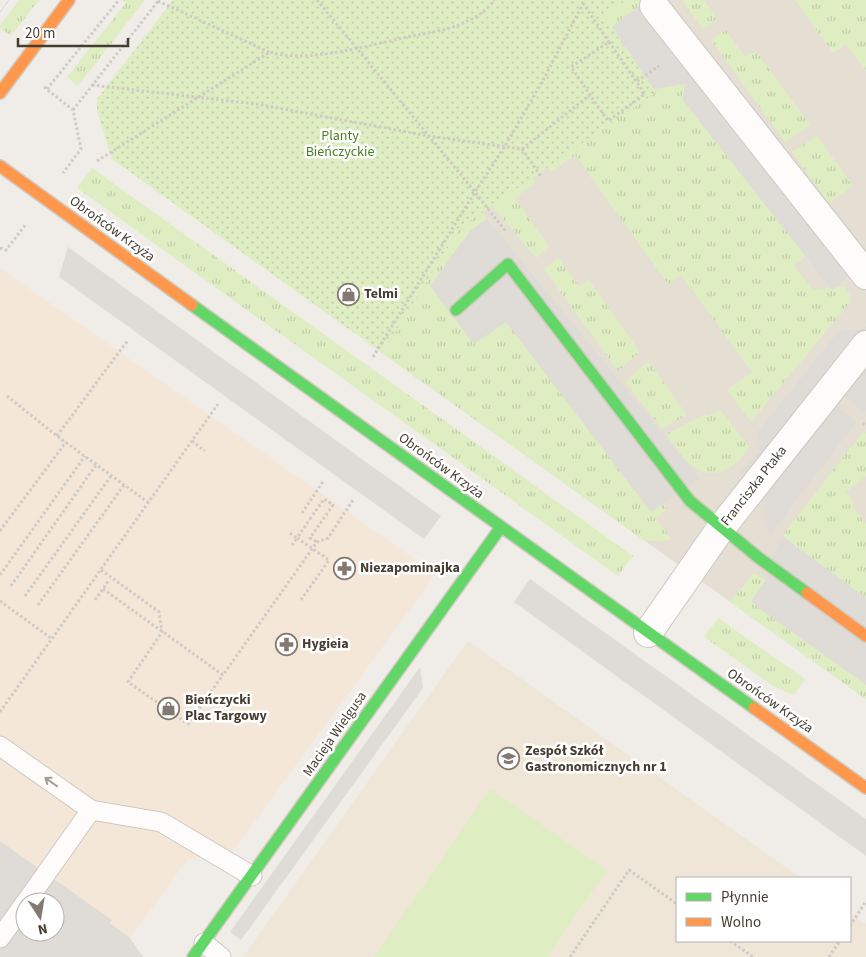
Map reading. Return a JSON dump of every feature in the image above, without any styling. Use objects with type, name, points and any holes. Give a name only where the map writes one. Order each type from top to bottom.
[{"type":"street","points":[[0,93],[69,0]]},
{"type":"street","points":[[654,6],[866,275]]},
{"type":"street","name":"Obrońców Krzyża","points":[[0,166],[866,788]]},
{"type":"street","points":[[456,310],[508,264],[690,501],[721,528],[866,636]]},
{"type":"street","name":"Franciszka Ptaka","points":[[648,633],[721,528],[866,345]]},
{"type":"street","name":"Macieja Wielgusa","points":[[198,950],[501,527]]},
{"type":"lane","points":[[0,746],[91,810],[161,822],[252,876]]},
{"type":"lane","points":[[33,892],[91,810]]},
{"type":"lane","points":[[0,938],[15,917]]},
{"type":"lane","points":[[198,950],[221,957]]},
{"type":"path","points":[[317,0],[484,204]]},
{"type":"path","points":[[73,110],[159,1],[270,52],[285,56],[300,56],[357,48],[461,24],[484,11],[494,0]]},
{"type":"path","points":[[48,89],[118,1]]},
{"type":"path","points":[[584,2],[645,94],[608,121],[571,67],[609,42]]},
{"type":"path","points":[[373,357],[505,146],[542,82],[584,2]]},
{"type":"path","points":[[97,161],[270,52]]},
{"type":"path","points":[[42,85],[73,110],[81,149],[58,178]]},
{"type":"path","points":[[92,85],[268,106],[429,136],[522,149],[542,178]]},
{"type":"path","points":[[522,149],[590,95]]},
{"type":"path","points":[[0,248],[6,250],[22,229]]},
{"type":"path","points":[[57,436],[128,340]]},
{"type":"path","points":[[8,396],[57,436],[149,503]]},
{"type":"path","points":[[0,712],[218,404]]},
{"type":"path","points":[[863,423],[866,427]]},
{"type":"path","points":[[192,441],[205,451]]},
{"type":"path","points":[[0,531],[66,442]]},
{"type":"path","points":[[0,575],[85,456]]},
{"type":"path","points":[[11,586],[96,465]]},
{"type":"path","points":[[25,596],[111,476]]},
{"type":"path","points":[[302,513],[324,480]]},
{"type":"path","points":[[38,605],[124,485]]},
{"type":"path","points":[[292,545],[324,499],[333,505],[310,538]]},
{"type":"path","points":[[101,570],[159,612],[162,632],[128,682],[188,724],[318,542],[328,538],[353,500]]},
{"type":"path","points":[[290,533],[329,560],[301,600]]},
{"type":"path","points":[[306,535],[318,542]]},
{"type":"path","points":[[95,600],[109,580]]},
{"type":"path","points":[[103,589],[223,675]]},
{"type":"path","points":[[0,601],[52,639]]},
{"type":"path","points":[[570,957],[629,870],[676,903]]},
{"type":"path","points":[[851,924],[866,901]]},
{"type":"path","points":[[731,942],[753,957]]},
{"type":"path","points":[[829,957],[839,942]]},
{"type":"shaded area","points":[[626,0],[866,0],[866,699],[382,353],[460,228],[604,16]]},
{"type":"shaded area","points":[[647,0],[667,0],[847,238],[866,250],[866,262],[832,290],[683,100],[685,84],[654,89],[612,27]]},
{"type":"shaded area","points":[[487,219],[699,478],[651,512],[506,322],[474,344],[430,286],[470,231]]},
{"type":"shaded area","points":[[68,247],[441,516],[424,539],[59,277]]},
{"type":"shaded area","name":"Bieńczycki Plac Targowy","points":[[0,268],[436,574],[233,851],[187,860],[130,938],[110,922],[111,920],[0,841]]},
{"type":"shaded area","points":[[866,326],[866,410],[864,413],[845,396],[837,405],[856,422],[770,535],[764,514],[765,505],[740,472],[760,450],[756,434],[839,331],[859,330]]},
{"type":"shaded area","points":[[782,536],[866,598],[866,685],[751,602],[766,580],[773,555]]},
{"type":"shaded area","points":[[530,579],[866,819],[866,856],[514,602]]},
{"type":"shaded area","name":"Zespół Szkół Gastronomicznych nr 1","points":[[468,641],[800,877],[676,877],[676,942],[851,942],[851,914],[866,924],[866,957],[243,957]]},
{"type":"shaded area","points":[[420,667],[423,688],[241,940],[230,932]]},
{"type":"shaded area","points":[[0,841],[112,920],[110,923],[130,938],[143,957],[0,957]]},
{"type":"green space","points":[[19,0],[39,0],[11,36],[0,28],[0,25]]},
{"type":"green space","points":[[122,0],[145,0],[78,86],[67,77],[126,3]]},
{"type":"green space","name":"Planty Bieńczyckie","points":[[173,0],[626,0],[604,16],[655,93],[460,228],[382,353],[112,159],[97,111],[97,99]]},
{"type":"green space","points":[[593,0],[647,0],[612,27],[643,73],[638,76]]},
{"type":"green space","points":[[682,0],[704,0],[717,18],[703,29]]},
{"type":"green space","points":[[795,0],[866,0],[866,71],[846,44],[833,53]]},
{"type":"green space","points":[[726,30],[745,57],[756,51],[810,125],[785,142],[711,40]]},
{"type":"green space","points":[[647,79],[654,89],[685,83],[683,100],[806,256],[794,265],[813,290],[844,286],[850,296],[851,301],[751,422],[727,390],[752,372],[681,275],[668,284],[575,155],[551,172],[533,146]]},
{"type":"green space","points":[[817,136],[853,186],[829,203],[792,152]]},
{"type":"green space","points":[[509,150],[536,182],[515,198],[549,246],[536,258],[483,195]]},
{"type":"green space","points":[[92,168],[633,556],[618,576],[77,188]]},
{"type":"green space","points":[[473,208],[480,209],[487,219],[470,231],[506,321],[651,512],[663,503],[667,509],[656,518],[672,540],[645,541],[382,353]]},
{"type":"green space","points":[[558,258],[579,286],[589,280],[640,352],[618,371],[544,269]]},
{"type":"green space","points":[[648,361],[687,415],[662,429],[625,382]]},
{"type":"green space","points":[[721,410],[749,447],[737,463],[729,468],[711,473],[702,471],[688,462],[666,434],[703,415],[708,416]]},
{"type":"green space","points":[[864,431],[866,434],[866,476],[846,492],[854,503],[852,505],[866,524],[866,598],[782,536]]},
{"type":"green space","points":[[754,573],[766,580],[751,602],[866,685],[866,699],[730,602]]},
{"type":"green space","points":[[718,618],[805,679],[794,695],[773,686],[704,637]]},
{"type":"green space","points":[[490,789],[607,870],[547,957],[374,957]]},
{"type":"tram line","points":[[0,12],[9,0]]},
{"type":"traffic: fast","points":[[456,310],[508,264],[690,501],[759,558],[807,593]]},
{"type":"traffic: fast","points":[[192,305],[754,708]]},
{"type":"traffic: fast","points":[[193,957],[501,527]]},
{"type":"traffic: slow","points":[[0,93],[69,0]]},
{"type":"traffic: slow","points":[[0,166],[192,305]]},
{"type":"traffic: slow","points":[[807,593],[866,636]]},
{"type":"traffic: slow","points":[[754,708],[866,788]]},
{"type":"place","name":"Telmi","points":[[348,294]]},
{"type":"place","name":"Niezapominajka","points":[[344,568]]},
{"type":"place","name":"Hygieia","points":[[286,644]]},
{"type":"place","name":"Bieńczycki Plac Targowy","points":[[169,708]]},
{"type":"place","name":"Zespół Szkół Gastronomicznych nr 1","points":[[509,759]]}]
